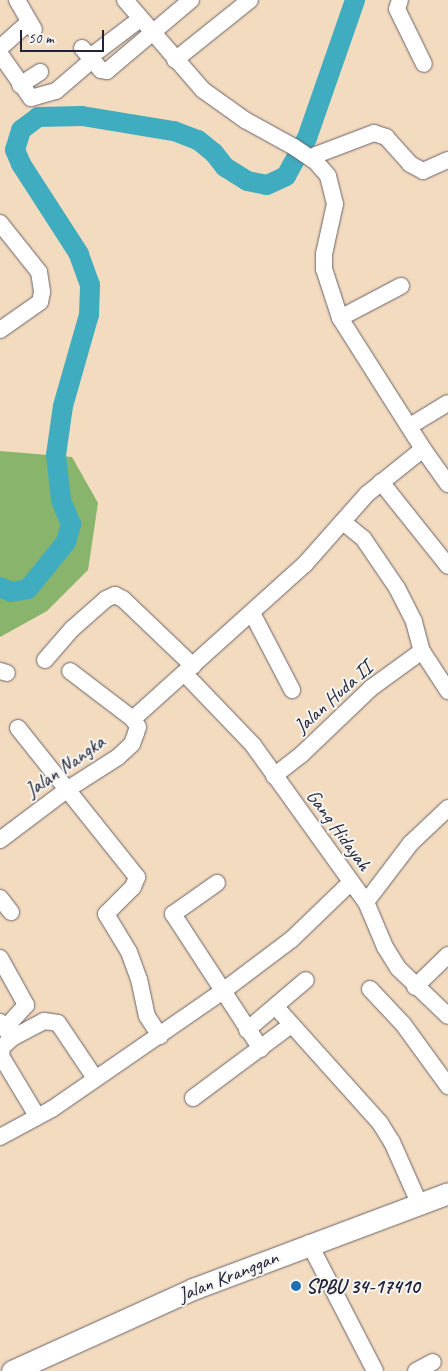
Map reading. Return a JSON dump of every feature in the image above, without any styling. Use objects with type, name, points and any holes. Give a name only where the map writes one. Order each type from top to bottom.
[{"type":"main road","name":"Jalan Kranggan","points":[[12,1371],[124,1319],[309,1243],[448,1193]]},
{"type":"street","points":[[0,48],[32,28],[17,0]]},
{"type":"street","points":[[125,0],[175,60],[203,90],[245,120],[310,158],[328,176],[335,198],[324,254],[324,269],[340,318],[378,383],[410,426],[422,449],[448,484]]},
{"type":"street","points":[[88,55],[101,70],[107,71],[151,31],[190,0]]},
{"type":"street","points":[[175,60],[250,0]]},
{"type":"street","points":[[400,0],[399,14],[424,64]]},
{"type":"street","points":[[0,54],[31,98],[45,96],[56,90],[88,55],[140,18]]},
{"type":"street","points":[[20,84],[40,72]]},
{"type":"street","points":[[310,158],[374,133],[386,137],[410,164],[424,171],[448,160]]},
{"type":"street","points":[[0,223],[39,272],[42,292],[40,302],[0,330]]},
{"type":"street","points":[[340,318],[400,286]]},
{"type":"street","points":[[410,426],[448,403]]},
{"type":"street","points":[[70,671],[133,719],[305,564],[381,482],[422,449]]},
{"type":"street","points":[[381,482],[448,566]]},
{"type":"street","points":[[342,522],[363,538],[397,588],[414,622],[422,651],[448,691]]},
{"type":"street","name":"Gang Hidayah","points":[[45,660],[72,629],[106,599],[115,595],[123,599],[189,670],[237,726],[350,883],[366,902],[385,947],[398,968],[415,987],[436,1001],[448,1016]]},
{"type":"street","points":[[252,613],[292,690]]},
{"type":"street","name":"Jalan Huda II","points":[[274,776],[301,755],[371,688],[422,651]]},
{"type":"street","name":"Jalan Nangka","points":[[2,834],[118,757],[132,744],[138,727],[133,719]]},
{"type":"street","points":[[18,728],[136,877],[133,887],[106,914],[129,952],[139,979],[142,1003],[160,1036]]},
{"type":"street","points":[[366,902],[411,843],[448,808]]},
{"type":"street","points":[[217,883],[173,914],[261,1049]]},
{"type":"street","points":[[0,1137],[37,1116],[133,1054],[224,991],[292,939],[350,883]]},
{"type":"street","points":[[0,898],[11,912]]},
{"type":"street","points":[[415,987],[448,955]]},
{"type":"street","points":[[0,958],[26,1005],[5,1029],[1,1056],[37,1116]]},
{"type":"street","points":[[247,1030],[276,1008],[306,980]]},
{"type":"street","points":[[370,989],[402,1024],[448,1086]]},
{"type":"street","points":[[276,1008],[380,1123],[401,1160],[419,1203]]},
{"type":"street","points":[[5,1029],[44,1021],[58,1023],[96,1078]]},
{"type":"street","points":[[194,1098],[291,1025]]},
{"type":"street","points":[[309,1243],[374,1371]]},
{"type":"street","points":[[416,1371],[433,1362]]},
{"type":"green space","points":[[0,451],[72,457],[98,503],[88,570],[47,611],[0,637]]},
{"type":"waterway","points":[[0,587],[11,592],[28,589],[66,542],[71,524],[61,500],[56,455],[63,406],[89,315],[90,285],[79,254],[21,164],[15,150],[21,130],[38,117],[82,116],[174,131],[198,140],[214,153],[225,167],[247,181],[267,185],[286,176],[307,138],[355,0]]},
{"type":"place","name":"SPBU 34-17410","points":[[296,1286]]}]
